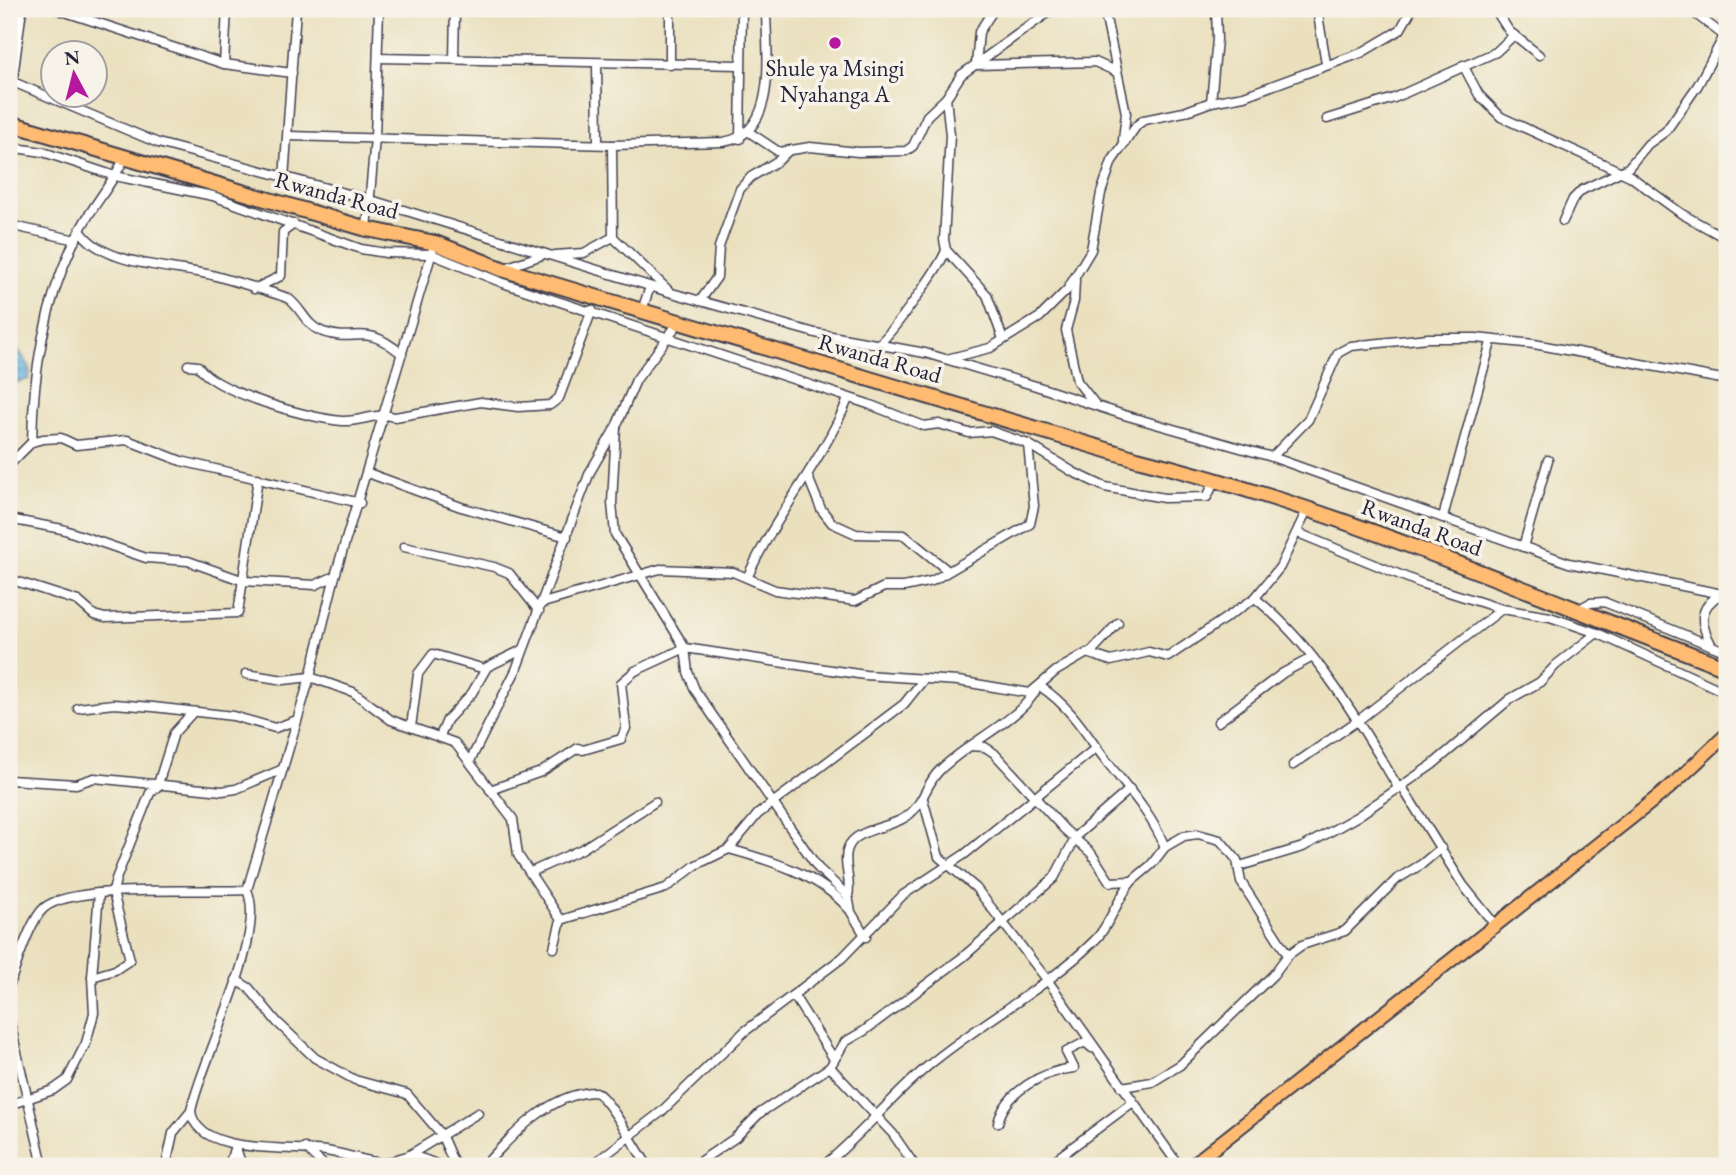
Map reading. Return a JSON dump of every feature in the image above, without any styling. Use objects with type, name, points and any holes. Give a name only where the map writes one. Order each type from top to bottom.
[{"type":"highway","name":"Rwanda Road","points":[[9,123],[1137,459],[1216,479],[1307,510],[1727,668]]},
{"type":"main road","points":[[1191,1166],[1669,788],[1727,734]]},
{"type":"street","points":[[9,108],[22,9]]},
{"type":"street","points":[[56,9],[224,64],[292,73]]},
{"type":"street","points":[[224,64],[227,9]]},
{"type":"street","points":[[284,179],[296,9]]},
{"type":"street","points":[[367,229],[375,138],[379,9]]},
{"type":"street","points":[[454,59],[455,9]]},
{"type":"street","points":[[670,9],[670,65]]},
{"type":"street","points":[[740,139],[742,9]]},
{"type":"street","points":[[289,136],[612,145],[723,142],[740,139],[757,123],[764,92],[766,9]]},
{"type":"street","points":[[976,65],[979,32],[994,9]]},
{"type":"street","points":[[748,132],[774,150],[787,152],[810,147],[858,152],[906,151],[913,146],[927,116],[946,99],[961,75],[1053,9]]},
{"type":"street","points":[[946,359],[978,352],[1003,340],[1048,310],[1075,280],[1091,250],[1101,193],[1123,143],[1126,113],[1104,9]]},
{"type":"street","points":[[1211,102],[1217,39],[1216,9]]},
{"type":"street","points":[[1317,9],[1326,64]]},
{"type":"street","points":[[1123,143],[1144,120],[1244,96],[1361,53],[1400,30],[1412,9]]},
{"type":"street","points":[[1495,9],[1514,35],[1539,55]]},
{"type":"street","points":[[1563,221],[1573,199],[1582,190],[1633,164],[1648,144],[1672,125],[1698,85],[1725,37],[1689,9]]},
{"type":"street","points":[[1327,119],[1394,98],[1501,49],[1514,35]]},
{"type":"street","points":[[378,58],[740,65]]},
{"type":"street","points":[[976,65],[1095,62],[1117,72]]},
{"type":"street","points":[[597,63],[598,144]]},
{"type":"street","points":[[1462,65],[1479,95],[1501,117],[1620,172],[1707,230],[1727,239]]},
{"type":"street","points":[[13,82],[133,134],[284,179],[371,200],[542,255],[815,333],[946,359],[1098,407],[1272,457],[1523,547],[1607,573],[1724,594]]},
{"type":"street","points":[[877,346],[891,335],[902,313],[942,262],[946,250],[944,240],[950,135],[946,99]]},
{"type":"street","points":[[612,145],[613,237],[672,293]]},
{"type":"street","points":[[9,147],[43,152],[115,176],[213,196],[373,252],[433,248],[503,283],[592,310],[668,339],[924,426],[939,424],[969,433],[987,430],[1028,444],[1090,481],[1124,491],[1164,498],[1207,497],[1216,479]]},
{"type":"street","points":[[700,301],[717,276],[719,247],[740,189],[751,177],[787,152]]},
{"type":"street","points":[[32,442],[41,338],[50,303],[80,230],[124,159]]},
{"type":"street","points":[[253,289],[281,276],[283,232],[294,224]]},
{"type":"street","points":[[9,225],[76,240]]},
{"type":"street","points":[[80,230],[90,243],[118,255],[146,264],[211,275],[288,298],[311,325],[321,331],[374,335],[402,354]]},
{"type":"street","points":[[502,269],[542,255],[584,253],[613,237]]},
{"type":"street","points":[[166,1166],[173,1133],[191,1111],[236,980],[253,914],[247,890],[310,677],[335,576],[360,503],[383,414],[433,248]]},
{"type":"street","points":[[946,250],[987,295],[1003,340]]},
{"type":"street","points":[[1075,280],[1066,330],[1077,381],[1098,407]]},
{"type":"street","points":[[642,310],[650,287]]},
{"type":"street","points":[[188,365],[198,366],[205,376],[242,393],[296,411],[340,421],[360,420],[383,414],[395,417],[481,402],[518,407],[554,404],[559,398],[592,310]]},
{"type":"street","points":[[470,761],[511,681],[590,472],[616,427],[636,380],[679,322]]},
{"type":"street","points":[[1272,457],[1308,420],[1338,353],[1350,346],[1428,338],[1476,338],[1491,342],[1534,344],[1727,380]]},
{"type":"street","points":[[1443,517],[1491,342]]},
{"type":"street","points":[[748,576],[764,542],[830,439],[848,398]]},
{"type":"street","points":[[616,427],[612,525],[615,534],[685,648],[688,673],[695,690],[818,868],[848,896]]},
{"type":"street","points":[[9,465],[32,442],[61,438],[76,445],[127,440],[181,461],[360,503]]},
{"type":"street","points":[[541,607],[639,573],[660,569],[683,572],[724,571],[748,576],[775,590],[850,602],[862,600],[884,587],[924,584],[947,570],[965,565],[1030,524],[1034,506],[1028,444]]},
{"type":"street","points":[[1523,547],[1548,460]]},
{"type":"street","points":[[368,473],[461,507],[567,537]]},
{"type":"street","points":[[808,477],[821,509],[832,523],[856,534],[904,535],[947,570]]},
{"type":"street","points":[[9,579],[78,601],[94,615],[105,618],[238,613],[258,478]]},
{"type":"street","points":[[1091,652],[1107,661],[1149,652],[1168,657],[1255,598],[1280,567],[1307,510]]},
{"type":"street","points":[[9,519],[62,529],[146,558],[188,561],[244,581],[315,585],[335,576]]},
{"type":"street","points":[[1298,533],[1420,583],[1502,609],[1550,617],[1597,634],[1727,693]]},
{"type":"street","points":[[404,547],[494,567],[509,573],[541,607]]},
{"type":"street","points":[[1712,646],[1702,628],[1702,614],[1706,605],[1724,594]]},
{"type":"street","points":[[1255,598],[1311,658],[1360,719],[1463,885],[1496,926]]},
{"type":"street","points":[[1577,610],[1590,603],[1604,602],[1727,652]]},
{"type":"street","points":[[1293,765],[1360,719],[1502,609]]},
{"type":"street","points":[[851,912],[847,853],[850,843],[858,837],[902,820],[923,799],[939,771],[1021,708],[1056,671],[1091,652],[1118,623]]},
{"type":"street","points":[[1240,866],[1303,847],[1401,788],[1510,698],[1540,681],[1597,634]]},
{"type":"street","points":[[490,790],[541,772],[578,748],[592,748],[621,739],[626,728],[621,683],[635,671],[685,648],[865,675],[958,681],[1014,693],[1038,689],[1060,701],[1097,747],[1154,821],[1165,847]]},
{"type":"street","points":[[440,736],[447,720],[472,694],[485,669],[522,650]]},
{"type":"street","points":[[411,727],[418,674],[433,654],[485,669]]},
{"type":"street","points":[[1218,722],[1283,673],[1311,658]]},
{"type":"street","points":[[246,674],[284,680],[310,677],[353,692],[386,718],[455,743],[513,819],[518,855],[561,920],[554,948]]},
{"type":"street","points":[[561,920],[666,888],[696,864],[729,849],[753,819],[904,704],[924,679]]},
{"type":"street","points":[[78,708],[114,704],[233,716],[275,728],[296,720]]},
{"type":"street","points":[[92,977],[116,970],[130,960],[113,892],[118,869],[150,793],[157,787],[174,733],[193,712]]},
{"type":"street","points":[[970,746],[985,747],[994,753],[1074,839],[1091,853],[1110,882],[1132,881]]},
{"type":"street","points":[[591,1166],[626,1136],[661,1112],[744,1032],[794,996],[866,937],[903,895],[948,867],[1097,747]]},
{"type":"street","points":[[9,780],[76,784],[94,778],[157,787],[231,790],[283,769]]},
{"type":"street","points":[[694,1166],[735,1138],[760,1112],[832,1063],[845,1042],[864,1031],[963,957],[1001,921],[1054,878],[1063,866],[1074,839],[1130,789]]},
{"type":"street","points":[[923,799],[935,850],[948,867],[976,888],[1048,981],[1179,1166]]},
{"type":"street","points":[[531,872],[582,849],[655,802]]},
{"type":"street","points":[[823,1166],[926,1068],[985,1022],[1048,981],[1098,938],[1118,898],[1132,881],[1151,865],[1165,847],[1184,836],[1198,834],[1222,841],[1240,866],[1241,882],[1288,955]]},
{"type":"street","points":[[1122,1087],[1152,1082],[1180,1065],[1273,975],[1288,955],[1302,945],[1345,931],[1397,879],[1441,848]]},
{"type":"street","points":[[729,849],[805,875],[828,887],[851,912],[866,937]]},
{"type":"street","points":[[9,983],[35,923],[45,907],[53,902],[113,892],[247,890]]},
{"type":"street","points":[[9,1105],[52,1090],[71,1075],[86,1043],[94,1013],[92,977],[99,893]]},
{"type":"street","points":[[236,980],[255,994],[307,1052],[355,1080],[407,1094],[441,1134],[455,1166]]},
{"type":"street","points":[[794,996],[832,1063],[915,1166]]},
{"type":"street","points":[[9,1017],[43,1166]]},
{"type":"street","points":[[998,1123],[1003,1105],[1012,1095],[1056,1071],[1074,1068],[1066,1052],[1085,1042],[1100,1054]]},
{"type":"street","points":[[484,1166],[526,1124],[564,1097],[575,1094],[600,1094],[608,1101],[626,1136],[648,1166]]},
{"type":"street","points":[[1047,1166],[1133,1102]]},
{"type":"street","points":[[191,1111],[194,1123],[209,1135],[236,1145],[305,1148],[352,1154],[381,1163],[408,1156],[478,1113]]},
{"type":"street","points":[[229,1166],[236,1145]]},
{"type":"street","points":[[236,1145],[242,1166]]},
{"type":"street","points":[[305,1148],[325,1166]]},
{"type":"street","points":[[408,1156],[441,1166]]},
{"type":"water","points":[[9,346],[16,347],[30,367],[29,379],[9,385]]},
{"type":"place","name":"Shule ya Msingi Nyahanga A","points":[[835,43]]}]
